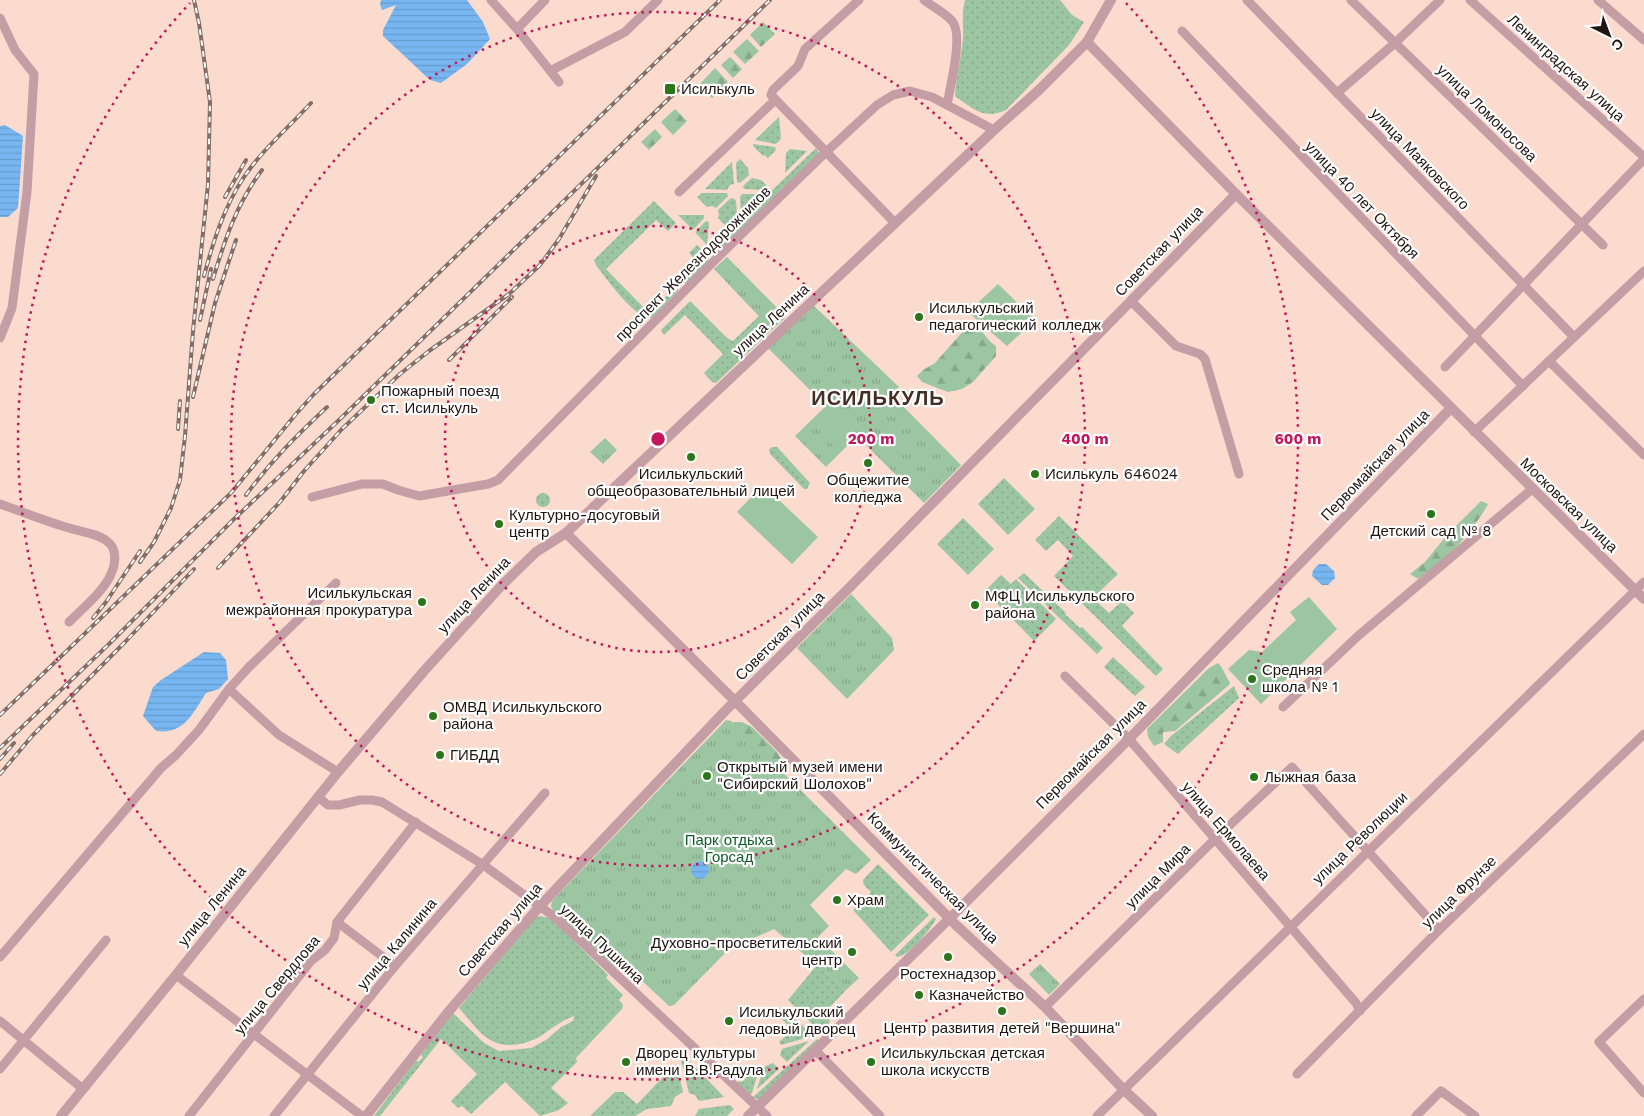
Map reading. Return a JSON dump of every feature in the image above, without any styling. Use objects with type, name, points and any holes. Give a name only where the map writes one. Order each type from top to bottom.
[{"type":"street","points":[[491,0],[552,70],[559,82]]},
{"type":"street","points":[[517,29],[545,0]]},
{"type":"street","points":[[552,70],[625,32],[658,0]]},
{"type":"street","points":[[859,0],[805,49],[798,66],[773,90],[773,97],[895,223]]},
{"type":"street","points":[[924,0],[952,21],[957,28],[957,47],[947,105]]},
{"type":"street","name":"улица Ленина","points":[[61,1116],[338,772],[424,671],[502,585],[536,552],[566,533],[994,130],[1039,90],[1087,42],[1111,0]]},
{"type":"street","name":"улица Маяковского","points":[[1247,0],[1574,337]]},
{"type":"street","name":"улица Ломоносова","points":[[1352,0],[1603,245]]},
{"type":"street","points":[[1337,93],[1395,43],[1440,0]]},
{"type":"street","name":"Ленинградская улица","points":[[1470,0],[1644,158]]},
{"type":"street","points":[[1598,0],[1644,40]]},
{"type":"street","points":[[0,18],[15,50],[34,74],[26,192],[12,308],[0,338]]},
{"type":"street","name":"улица 40 лет Октября","points":[[1182,31],[1523,386]]},
{"type":"street","name":"Московская улица","points":[[1087,42],[1236,194],[1644,599]]},
{"type":"street","name":"проспект Железнодорожников","points":[[312,497],[362,484],[382,484],[419,496],[488,484],[498,480],[684,291],[826,152],[877,105],[894,95],[910,91],[932,97],[994,130]]},
{"type":"street","points":[[679,192],[773,97]]},
{"type":"street","points":[[1446,367],[1644,158]]},
{"type":"street","name":"Советская улица","points":[[366,1116],[449,1011],[540,906],[735,702],[1236,194]]},
{"type":"street","points":[[1474,432],[1644,271]]},
{"type":"street","points":[[1131,301],[1176,346],[1183,350],[1200,354],[1205,360],[1239,474]]},
{"type":"street","points":[[1549,361],[1644,455]]},
{"type":"street","name":"Первомайская улица","points":[[748,1116],[1129,739],[1451,408]]},
{"type":"street","points":[[1282,707],[1358,636],[1532,489]]},
{"type":"street","points":[[0,504],[68,528],[98,536],[107,540],[112,546],[115,554],[114,566],[106,584],[69,622]]},
{"type":"street","name":"Коммунистическая улица","points":[[566,533],[950,918],[1045,1007],[1124,1090],[1152,1116]]},
{"type":"street","name":"улица Революции","points":[[1097,1116],[1367,850],[1644,582]]},
{"type":"street","points":[[0,957],[161,768],[199,730],[229,689],[249,667],[336,583]]},
{"type":"street","name":"улица Ермолаева","points":[[1065,676],[1129,739],[1356,1003],[1360,1011]]},
{"type":"street","points":[[229,689],[279,735],[338,772]]},
{"type":"street","name":"улица Фрунзе","points":[[1297,1074],[1439,930],[1644,734]]},
{"type":"street","name":"улица Мира","points":[[1045,1007],[1215,839],[1292,767],[1367,850]]},
{"type":"street","name":"улица Калинина","points":[[274,1116],[395,966],[545,793]]},
{"type":"street","name":"улица Пушкина","points":[[318,798],[328,804],[339,805],[360,800],[382,802],[482,864],[556,918],[767,1116]]},
{"type":"street","name":"улица Свердлова","points":[[189,1116],[311,961],[325,950],[334,938],[337,922],[416,822]]},
{"type":"street","points":[[1367,850],[1439,930]]},
{"type":"street","points":[[337,922],[395,966]]},
{"type":"street","points":[[0,1069],[106,940]]},
{"type":"street","points":[[176,975],[362,1116]]},
{"type":"street","points":[[1644,999],[1599,1042],[1644,1093]]},
{"type":"street","points":[[0,1021],[22,1041],[83,1089]]},
{"type":"street","points":[[814,1050],[880,1116]]},
{"type":"street","points":[[1416,1116],[1440,1091],[1475,1116]]},
{"type":"green space","points":[[965,0],[1060,0],[1072,15],[1084,22],[1069,45],[1006,110],[991,114],[979,112],[955,96],[963,40]]},
{"type":"green space","points":[[763,22],[775,34],[761,47],[750,35]]},
{"type":"green space","points":[[747,39],[759,51],[745,64],[733,52]]},
{"type":"green space","points":[[730,57],[742,69],[733,78],[721,65]]},
{"type":"green space","points":[[715,68],[728,82],[712,98],[706,91],[703,94],[697,87]]},
{"type":"green space","points":[[675,109],[687,121],[673,135],[661,122]]},
{"type":"green space","points":[[779,117],[781,139],[776,144],[755,140]]},
{"type":"green space","points":[[655,129],[662,137],[649,150],[641,142]]},
{"type":"green space","points":[[753,144],[775,147],[776,150],[768,158],[763,156]]},
{"type":"green space","points":[[816,148],[819,157],[721,250],[713,251],[711,249]]},
{"type":"green space","points":[[790,149],[807,151],[785,173],[786,153]]},
{"type":"green space","points":[[740,159],[748,168],[749,175],[740,183],[737,182],[736,163]]},
{"type":"green space","points":[[732,162],[734,184],[730,185],[727,190],[705,189]]},
{"type":"green space","points":[[752,178],[761,180],[767,186],[763,190],[744,189],[743,186]]},
{"type":"green space","points":[[702,193],[727,193],[728,196],[716,208],[712,206],[707,207],[697,197]]},
{"type":"green space","points":[[742,194],[762,194],[741,214],[740,197]]},
{"type":"green space","points":[[731,198],[736,200],[737,217],[727,227],[718,218],[718,210]]},
{"type":"green space","points":[[654,201],[676,223],[668,231],[656,220],[606,269],[649,313],[676,287],[678,289],[652,318],[645,317],[629,306],[594,260]]},
{"type":"green space","points":[[678,215],[704,215],[704,218],[693,230]]},
{"type":"green space","points":[[706,221],[709,222],[707,245],[695,232]]},
{"type":"green space","points":[[697,245],[709,257],[708,263],[689,283],[685,283],[682,281],[700,264],[689,253]]},
{"type":"green space","points":[[727,257],[786,317],[772,330],[714,269]]},
{"type":"green space","points":[[998,284],[1035,320],[1007,346],[968,312]]},
{"type":"green space","points":[[690,301],[727,338],[733,341],[759,316],[772,330],[716,383],[712,382],[704,373],[723,354],[685,315],[664,335],[661,330]]},
{"type":"green space","points":[[814,306],[899,387],[892,395],[961,465],[924,503],[857,436],[826,467],[795,436],[826,406],[768,348]]},
{"type":"green space","points":[[978,327],[996,346],[996,356],[973,382],[962,389],[948,392],[922,382],[917,376],[923,370],[935,363],[966,328]]},
{"type":"green space","points":[[829,408],[851,432],[835,447],[812,423]]},
{"type":"green space","points":[[605,438],[617,450],[603,464],[590,452]]},
{"type":"green space","points":[[772,447],[777,447],[810,483],[807,489],[804,489],[770,454],[769,450]]},
{"type":"green space","points":[[1004,478],[1035,509],[1008,535],[978,504]]},
{"type":"green space","points":[[763,485],[818,537],[792,564],[737,512]]},
{"type":"green space","points":[[540,493],[546,493],[550,500],[546,507],[540,507],[536,503],[536,497]]},
{"type":"green space","points":[[1481,501],[1488,504],[1474,526],[1457,546],[1418,579],[1410,574],[1425,562],[1447,535]]},
{"type":"green space","points":[[1059,516],[1118,574],[1093,598],[1109,613],[1122,601],[1134,613],[1122,626],[1163,669],[1156,676],[1054,576],[1073,556],[1058,540],[1046,551],[1035,540]]},
{"type":"green space","points":[[963,518],[994,549],[968,575],[937,544]]},
{"type":"green space","points":[[1024,573],[1065,614],[1080,628],[1082,627],[1103,648],[1097,654],[1018,578]]},
{"type":"green space","points":[[1001,575],[1011,584],[1016,579],[1056,619],[1034,641],[985,591]]},
{"type":"green space","points":[[851,594],[892,638],[894,650],[847,699],[797,648]]},
{"type":"green space","points":[[1309,597],[1337,629],[1261,704],[1228,669],[1249,650],[1262,652],[1296,620],[1290,612]]},
{"type":"green space","points":[[1113,657],[1145,687],[1135,696],[1104,667]]},
{"type":"green space","points":[[1218,663],[1230,682],[1229,685],[1175,731],[1163,732],[1163,742],[1154,746],[1148,737],[1147,729],[1209,668]]},
{"type":"green space","points":[[1234,686],[1239,698],[1178,754],[1164,744],[1171,736]]},
{"type":"green space","name":"Парк отдыха Горсад","points":[[726,720],[731,721],[871,860],[856,874],[846,869],[810,905],[829,926],[818,937],[859,978],[846,990],[774,929],[728,950],[674,1005],[669,1006],[622,962],[616,968],[554,912],[551,906],[552,901]]},
{"type":"green space","points":[[734,722],[742,722],[752,727],[776,751],[784,763],[786,774],[709,744]]},
{"type":"green space","points":[[878,864],[929,915],[891,952],[853,910],[871,892],[864,885],[863,880]]},
{"type":"green space","points":[[540,916],[549,918],[557,924],[608,975],[606,978],[623,995],[619,1000],[623,1005],[622,1009],[576,1058],[577,1062],[551,1088],[568,1103],[559,1110],[540,1116],[505,1082],[471,1114],[462,1106],[458,1108],[451,1101],[477,1074],[441,1039],[380,1116],[374,1116],[416,1060],[418,1062],[423,1057],[421,1055],[453,1013],[484,1043],[499,1051],[531,1048],[573,1021],[574,1016],[530,1041],[517,1045],[504,1045],[492,1041],[483,1034],[459,1008],[535,918]]},
{"type":"green space","points":[[934,917],[936,919],[933,924],[919,942],[902,956],[897,957],[895,955]]},
{"type":"green space","points":[[1040,964],[1060,984],[1049,995],[1029,974]]},
{"type":"green space","points":[[817,965],[846,990],[826,1011],[830,1022],[820,1032],[788,1000]]},
{"type":"green space","points":[[782,1009],[787,1010],[797,1019],[789,1026],[777,1015]]},
{"type":"green space","points":[[800,1023],[813,1036],[781,1045],[779,1042]]},
{"type":"green space","points":[[817,1039],[819,1041],[760,1099],[752,1098]]},
{"type":"green space","points":[[809,1041],[787,1062],[780,1055],[782,1049]]},
{"type":"green space","points":[[685,1056],[724,1097],[699,1101],[695,1095],[689,1093],[681,1060]]},
{"type":"green space","points":[[773,1063],[779,1069],[757,1089],[764,1067]]},
{"type":"green space","points":[[676,1064],[683,1092],[675,1097],[671,1106],[647,1109],[635,1116],[590,1116],[615,1092],[623,1092],[637,1104]]},
{"type":"green space","points":[[759,1065],[752,1093],[749,1096],[736,1084],[739,1081],[742,1082]]},
{"type":"green space","points":[[730,1105],[734,1109],[727,1116],[695,1116],[699,1109]]},
{"type":"water","points":[[381,0],[467,0],[483,22],[490,39],[467,64],[441,83],[430,80],[383,36],[383,30],[396,5],[382,10]]},
{"type":"water","points":[[5,125],[23,136],[18,208],[8,217],[0,217],[0,126]]},
{"type":"water","points":[[1319,564],[1326,564],[1334,571],[1335,578],[1328,585],[1322,585],[1312,576],[1313,570]]},
{"type":"water","points":[[204,652],[220,653],[226,660],[228,679],[219,689],[206,693],[192,715],[181,726],[174,730],[156,731],[143,716],[153,687]]},
{"type":"water","points":[[700,861],[706,864],[709,870],[706,876],[700,879],[694,876],[691,870],[694,864]]},
{"type":"railway","points":[[140,562],[154,542],[171,508],[180,480],[185,436],[193,331],[208,184],[210,102],[194,0]]},
{"type":"railway","points":[[0,715],[231,493],[314,394],[720,0]]},
{"type":"railway","points":[[0,748],[770,0]]},
{"type":"railway","points":[[204,276],[220,225],[237,188],[267,148],[311,103]]},
{"type":"railway","points":[[225,197],[246,160]]},
{"type":"railway","points":[[213,279],[222,250],[239,208],[245,195],[262,170]]},
{"type":"railway","points":[[218,568],[280,502],[304,471],[342,429],[400,374],[509,294],[540,265],[559,239],[596,176]]},
{"type":"railway","points":[[193,397],[215,303],[236,240]]},
{"type":"railway","points":[[200,320],[211,269]]},
{"type":"railway","points":[[449,360],[512,297]]},
{"type":"railway","points":[[178,429],[180,401]]},
{"type":"railway","points":[[246,495],[284,449],[327,407]]},
{"type":"railway","points":[[93,618],[140,551]]},
{"type":"railway","points":[[0,774],[33,735],[194,569]]},
{"type":"railway","points":[[0,759],[14,743]]},
{"type":"place","name":"Исилькуль","points":[[670,89]]},
{"type":"place","name":"Исилькульский педагогический колледж","points":[[919,317]]},
{"type":"place","name":"Пожарный поезд ст. Исилькуль","points":[[371,400]]},
{"type":"place","name":"Исилькульский общеобразовательный лицей","points":[[691,457]]},
{"type":"place","name":"Общежитие колледжа","points":[[868,463]]},
{"type":"place","name":"Исилькуль 646024","points":[[1035,474]]},
{"type":"place","name":"Детский сад № 8","points":[[1431,514]]},
{"type":"place","name":"Культурно-досуговый центр","points":[[499,524]]},
{"type":"place","name":"Исилькульская межрайонная прокуратура","points":[[422,602]]},
{"type":"place","name":"МФЦ Исилькульского района","points":[[975,605]]},
{"type":"place","name":"Средняя школа № 1","points":[[1252,679]]},
{"type":"place","name":"ОМВД Исилькульского района","points":[[433,716]]},
{"type":"place","name":"ГИБДД","points":[[440,755]]},
{"type":"place","name":"Открытый музей имени \"Сибирский Шолохов\"","points":[[707,776]]},
{"type":"place","name":"Лыжная база","points":[[1254,777]]},
{"type":"place","name":"Храм","points":[[837,900]]},
{"type":"place","name":"Духовно-просветительский центр","points":[[852,952]]},
{"type":"place","name":"Ростехнадзор","points":[[948,957]]},
{"type":"place","name":"Казначейство","points":[[919,995]]},
{"type":"place","name":"Центр развития детей \"Вершина\"","points":[[1002,1011]]},
{"type":"place","name":"Исилькульский ледовый дворец","points":[[729,1021]]},
{"type":"place","name":"Дворец культуры имени В.В.Радула","points":[[626,1062]]},
{"type":"place","name":"Исилькульская детская школа искусств","points":[[871,1062]]},
{"type":"district","name":"ИСИЛЬКУЛЬ","points":[[878,398]]}]
